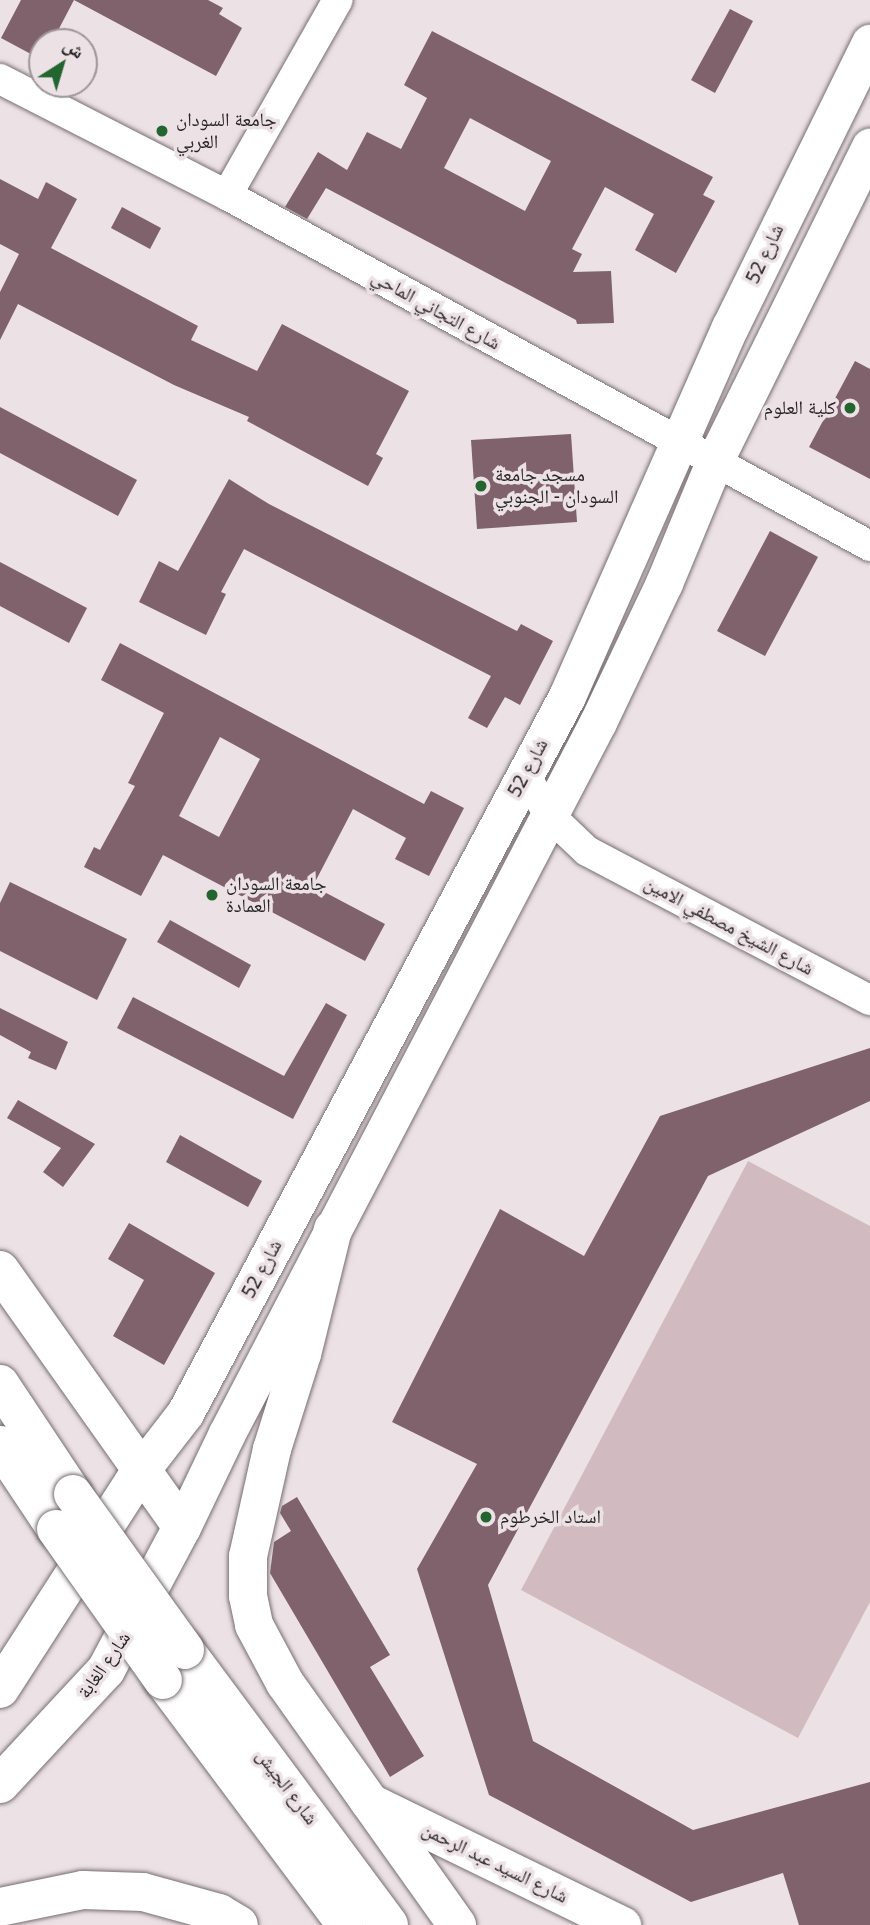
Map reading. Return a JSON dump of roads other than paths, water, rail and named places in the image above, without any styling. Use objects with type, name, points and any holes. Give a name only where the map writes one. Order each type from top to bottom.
[{"type":"main road","points":[[333,1229],[302,1354],[272,1449],[248,1556],[248,1595],[254,1625],[285,1683],[457,1925]]},
{"type":"main road","points":[[0,1270],[182,1528]]},
{"type":"main road","name":"شارع الجيش","points":[[0,1384],[73,1494],[185,1650],[389,1925]]},
{"type":"main road","name":"شارع الجيش","points":[[0,1446],[163,1680],[346,1925]]},
{"type":"main road","points":[[0,1689],[141,1470]]},
{"type":"main road","name":"شارع الغابة","points":[[0,1784],[106,1670],[151,1592],[182,1528]]},
{"type":"main road","points":[[0,1907],[83,1890],[143,1892],[219,1913],[239,1925]]},
{"type":"street","points":[[227,195],[338,0]]},
{"type":"street","name":"شارع 52","points":[[141,1470],[185,1413],[572,683],[790,199],[870,43]]},
{"type":"street","name":"شارع التجاني الماحي","points":[[0,79],[227,195],[870,546]]},
{"type":"street","points":[[182,1528],[333,1229],[550,816],[664,583],[714,462],[870,146]]},
{"type":"street","name":"شارع الشيخ مصطفي الامين","points":[[524,775],[550,816],[587,851],[870,1000]]},
{"type":"street","name":"شارع السيد عبد الرحمن","points":[[368,1801],[622,1925]]},
{"type":"place","name":"جامعة السودان الغربي","points":[[162,131]]},
{"type":"place","name":"كلية العلوم","points":[[850,408]]},
{"type":"place","name":"مسجد جامعة السودان - الجنوبي","points":[[481,486]]},
{"type":"place","name":"جامعة السودان العمادة","points":[[212,895]]},
{"type":"place","name":"استاد الخرطوم","points":[[486,1517]]}]
